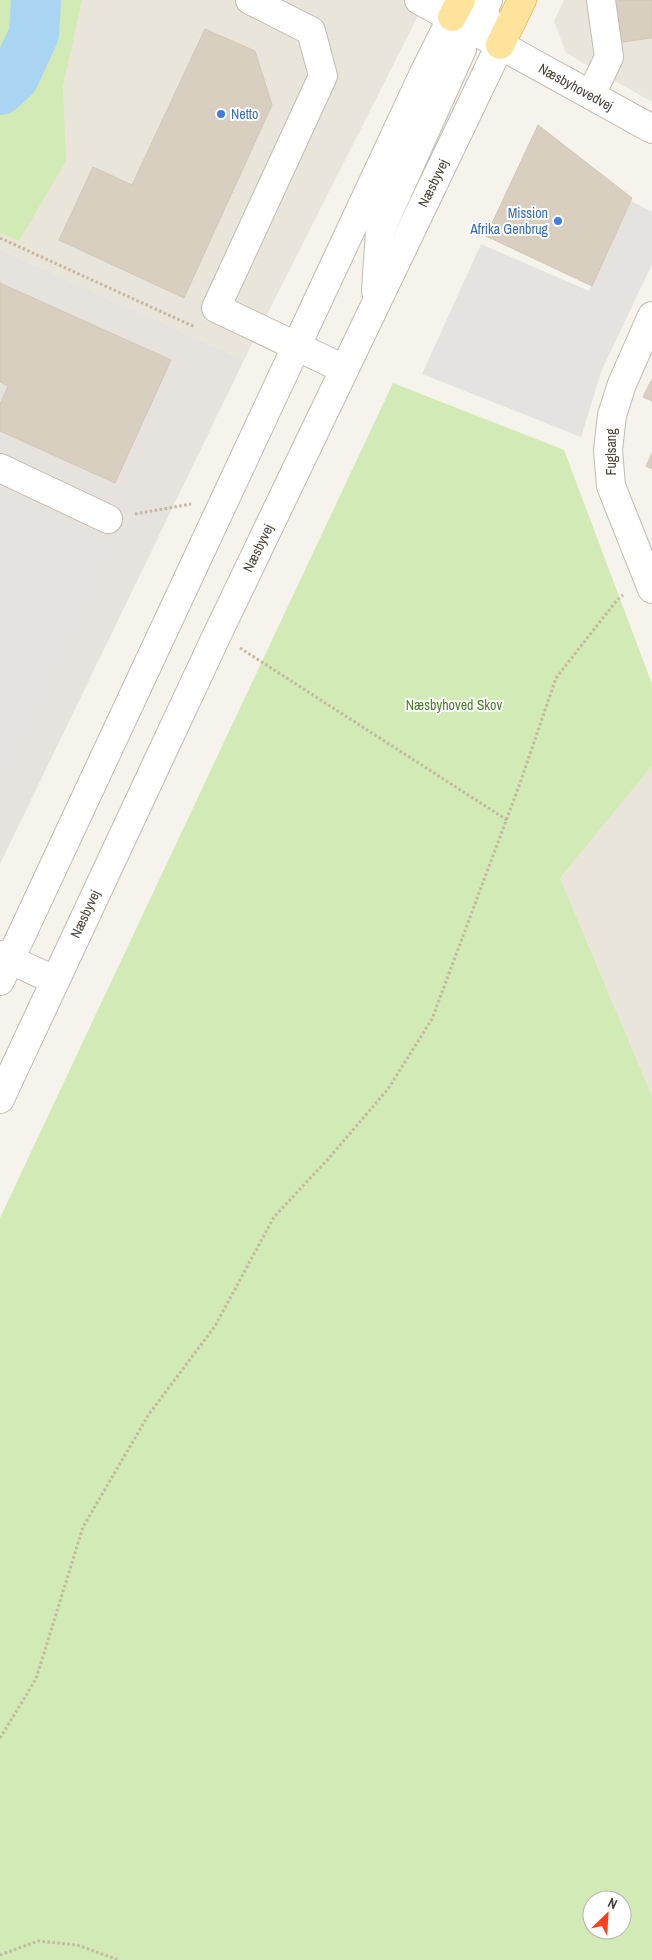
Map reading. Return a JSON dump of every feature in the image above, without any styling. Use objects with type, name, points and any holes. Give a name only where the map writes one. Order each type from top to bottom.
[{"type":"main road","name":"Næsbyvej","points":[[500,45],[522,0]]},
{"type":"street","points":[[250,0],[311,30],[323,76],[216,308],[344,369]]},
{"type":"street","name":"Næsbyhovedvej","points":[[419,0],[456,9],[500,45],[652,129]]},
{"type":"street","points":[[488,0],[483,12],[500,45]]},
{"type":"street","points":[[591,95],[609,57],[602,0]]},
{"type":"street","points":[[54,980],[3,965],[227,498],[425,71],[456,9]]},
{"type":"street","points":[[376,303],[380,231],[462,49],[456,9]]},
{"type":"street","name":"Næsbyvej","points":[[0,1099],[216,637],[500,45]]},
{"type":"street","name":"Fuglsang","points":[[648,572],[611,486],[608,450],[612,414],[622,384],[652,316]]},
{"type":"street","points":[[0,468],[108,519]]},
{"type":"path","points":[[0,238],[104,285]]},
{"type":"path","points":[[108,519],[227,498]]},
{"type":"path","points":[[0,1738],[36,1679],[84,1527],[149,1414],[215,1326],[274,1218],[328,1160],[388,1089],[432,1019],[507,820],[556,678],[617,600],[648,572]]},
{"type":"path","points":[[216,637],[248,652],[507,820]]},
{"type":"path","points":[[0,1955],[38,1941],[77,1945],[119,1960]]},
{"type":"shaded area","points":[[0,0],[426,0],[244,360],[0,249]]},
{"type":"shaded area","points":[[564,0],[652,0],[652,102],[566,53],[554,21]]},
{"type":"shaded area","points":[[631,201],[652,212],[652,264],[601,372],[581,437],[422,374],[481,244],[589,291]]},
{"type":"shaded area","points":[[0,249],[244,360],[0,864]]},
{"type":"shaded area","points":[[0,492],[113,544],[0,788]]},
{"type":"shaded area","points":[[652,766],[652,1096],[560,878]]},
{"type":"green space","points":[[0,0],[24,0],[21,25],[16,42],[12,50],[0,62]]},
{"type":"green space","points":[[46,0],[82,0],[63,86],[66,161],[19,241],[0,233],[0,112],[15,104],[26,93],[34,80],[42,48]]},
{"type":"green space","name":"Næsbyhoved Skov","points":[[393,383],[564,450],[652,684],[652,766],[560,878],[652,1096],[652,1960],[0,1960],[0,1218]]},
{"type":"building","points":[[615,0],[652,0],[652,38],[622,42]]},
{"type":"building","points":[[205,29],[255,51],[272,105],[184,298],[59,240],[93,167],[132,185]]},
{"type":"building","name":"Mission Afrika Genbrug","points":[[538,125],[632,198],[592,286],[486,236]]},
{"type":"building","points":[[0,283],[171,360],[115,483],[0,431],[0,404],[8,386],[0,382]]},
{"type":"building","points":[[652,379],[652,401],[643,397]]},
{"type":"building","points":[[652,453],[652,469],[646,466]]},
{"type":"waterway","points":[[0,90],[14,77],[34,34],[36,0]]},
{"type":"place","name":"Netto","points":[[221,114]]},
{"type":"place","name":"Mission Afrika Genbrug","points":[[558,221]]}]
